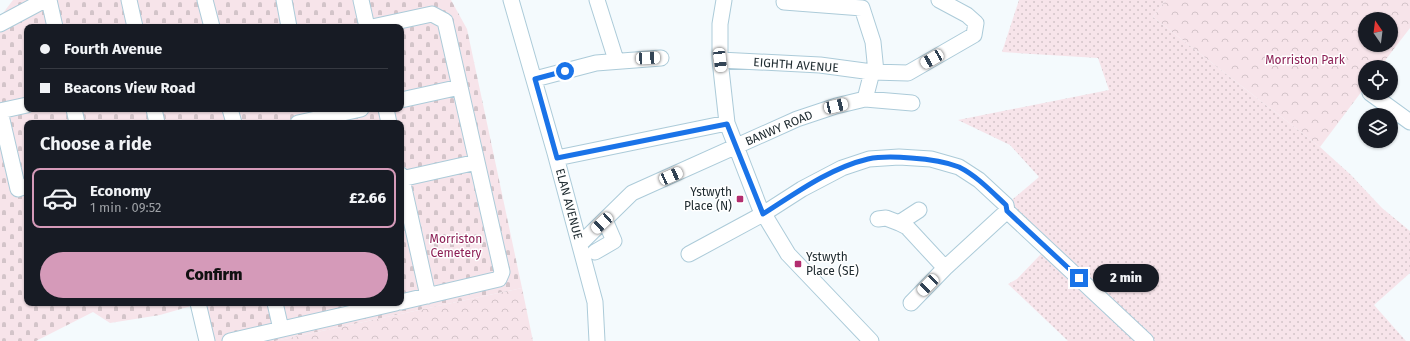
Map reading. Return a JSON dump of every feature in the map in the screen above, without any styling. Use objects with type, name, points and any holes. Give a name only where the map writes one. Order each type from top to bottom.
[{"type":"street","points":[[0,24],[45,0]]},
{"type":"street","points":[[49,0],[54,24]]},
{"type":"street","points":[[129,0],[135,24]]},
{"type":"street","points":[[206,0],[211,24]]},
{"type":"street","points":[[284,0],[288,24]]},
{"type":"street","points":[[361,0],[366,24]]},
{"type":"street","name":"ELAN AVENUE","points":[[511,0],[535,79],[596,302],[597,341]]},
{"type":"street","points":[[597,0],[616,60]]},
{"type":"street","points":[[724,0],[720,24],[720,60],[727,124],[763,214],[788,254],[872,341]]},
{"type":"street","name":"EIGHTH AVENUE","points":[[720,60],[820,65],[874,72],[908,73],[974,35],[976,23],[967,15],[939,0]]},
{"type":"street","points":[[784,2],[862,8],[873,42],[874,72],[865,99]]},
{"type":"street","points":[[386,24],[432,14],[445,21],[502,272],[499,279],[404,301]]},
{"type":"street","points":[[535,79],[596,63],[616,60],[661,58]]},
{"type":"street","points":[[404,99],[460,87]]},
{"type":"street","name":"BANWY ROAD","points":[[580,244],[632,193],[797,119],[836,106],[865,99],[912,103]]},
{"type":"street","points":[[1380,100],[1410,122]]},
{"type":"street","points":[[24,106],[0,111],[18,189],[24,187]]},
{"type":"street","points":[[307,119],[345,112]]},
{"type":"street","points":[[557,158],[727,124]]},
{"type":"street","points":[[690,254],[763,214],[802,189],[842,168],[869,159],[899,157],[931,159],[959,167],[979,180],[1006,205],[1007,211],[1146,341]]},
{"type":"street","points":[[404,177],[477,162]]},
{"type":"street","points":[[404,191],[428,296]]},
{"type":"street","points":[[899,223],[919,210]]},
{"type":"street","points":[[911,303],[945,268],[1007,211]]},
{"type":"street","points":[[878,219],[886,218],[906,227],[945,268]]},
{"type":"street","points":[[595,252],[614,241],[605,220]]},
{"type":"street","points":[[199,306],[207,341]]},
{"type":"street","points":[[276,306],[281,329]]},
{"type":"street","points":[[230,341],[281,329],[353,308],[370,306]]},
{"type":"green space","name":"Morriston Cemetery","points":[[13,0],[451,0],[467,29],[522,288],[275,341],[207,341],[198,306],[404,306],[404,120],[24,120],[24,306],[191,306],[160,315],[110,323],[93,312],[36,341],[0,341],[0,17]]},
{"type":"green space","points":[[1019,0],[1166,0],[1153,17],[1320,147],[1351,175],[1382,208],[1410,231],[1410,273],[1374,305],[1406,341],[1068,341],[1008,284],[1017,279],[1041,254],[1009,220],[1006,205],[1039,177],[1010,145],[958,120],[1109,90],[1098,58],[1002,52]]},
{"type":"green space","name":"Morriston Park","points":[[1166,0],[1410,0],[1410,28],[1398,44],[1398,12],[1358,12],[1358,52],[1392,52],[1385,60],[1358,60],[1358,96],[1320,147],[1153,17]]},
{"type":"green space","points":[[522,288],[533,341],[275,341]]},
{"type":"place","name":"Ystwyth Place (N)","points":[[740,199]]},
{"type":"place","name":"Ystwyth Place (SE)","points":[[798,264]]},
{"type":"route","points":[[565,71],[535,79],[557,158],[727,124],[763,214],[802,189],[842,168],[869,159],[899,157],[931,159],[959,167],[979,180],[1006,205],[1007,211],[1079,278]]}]
